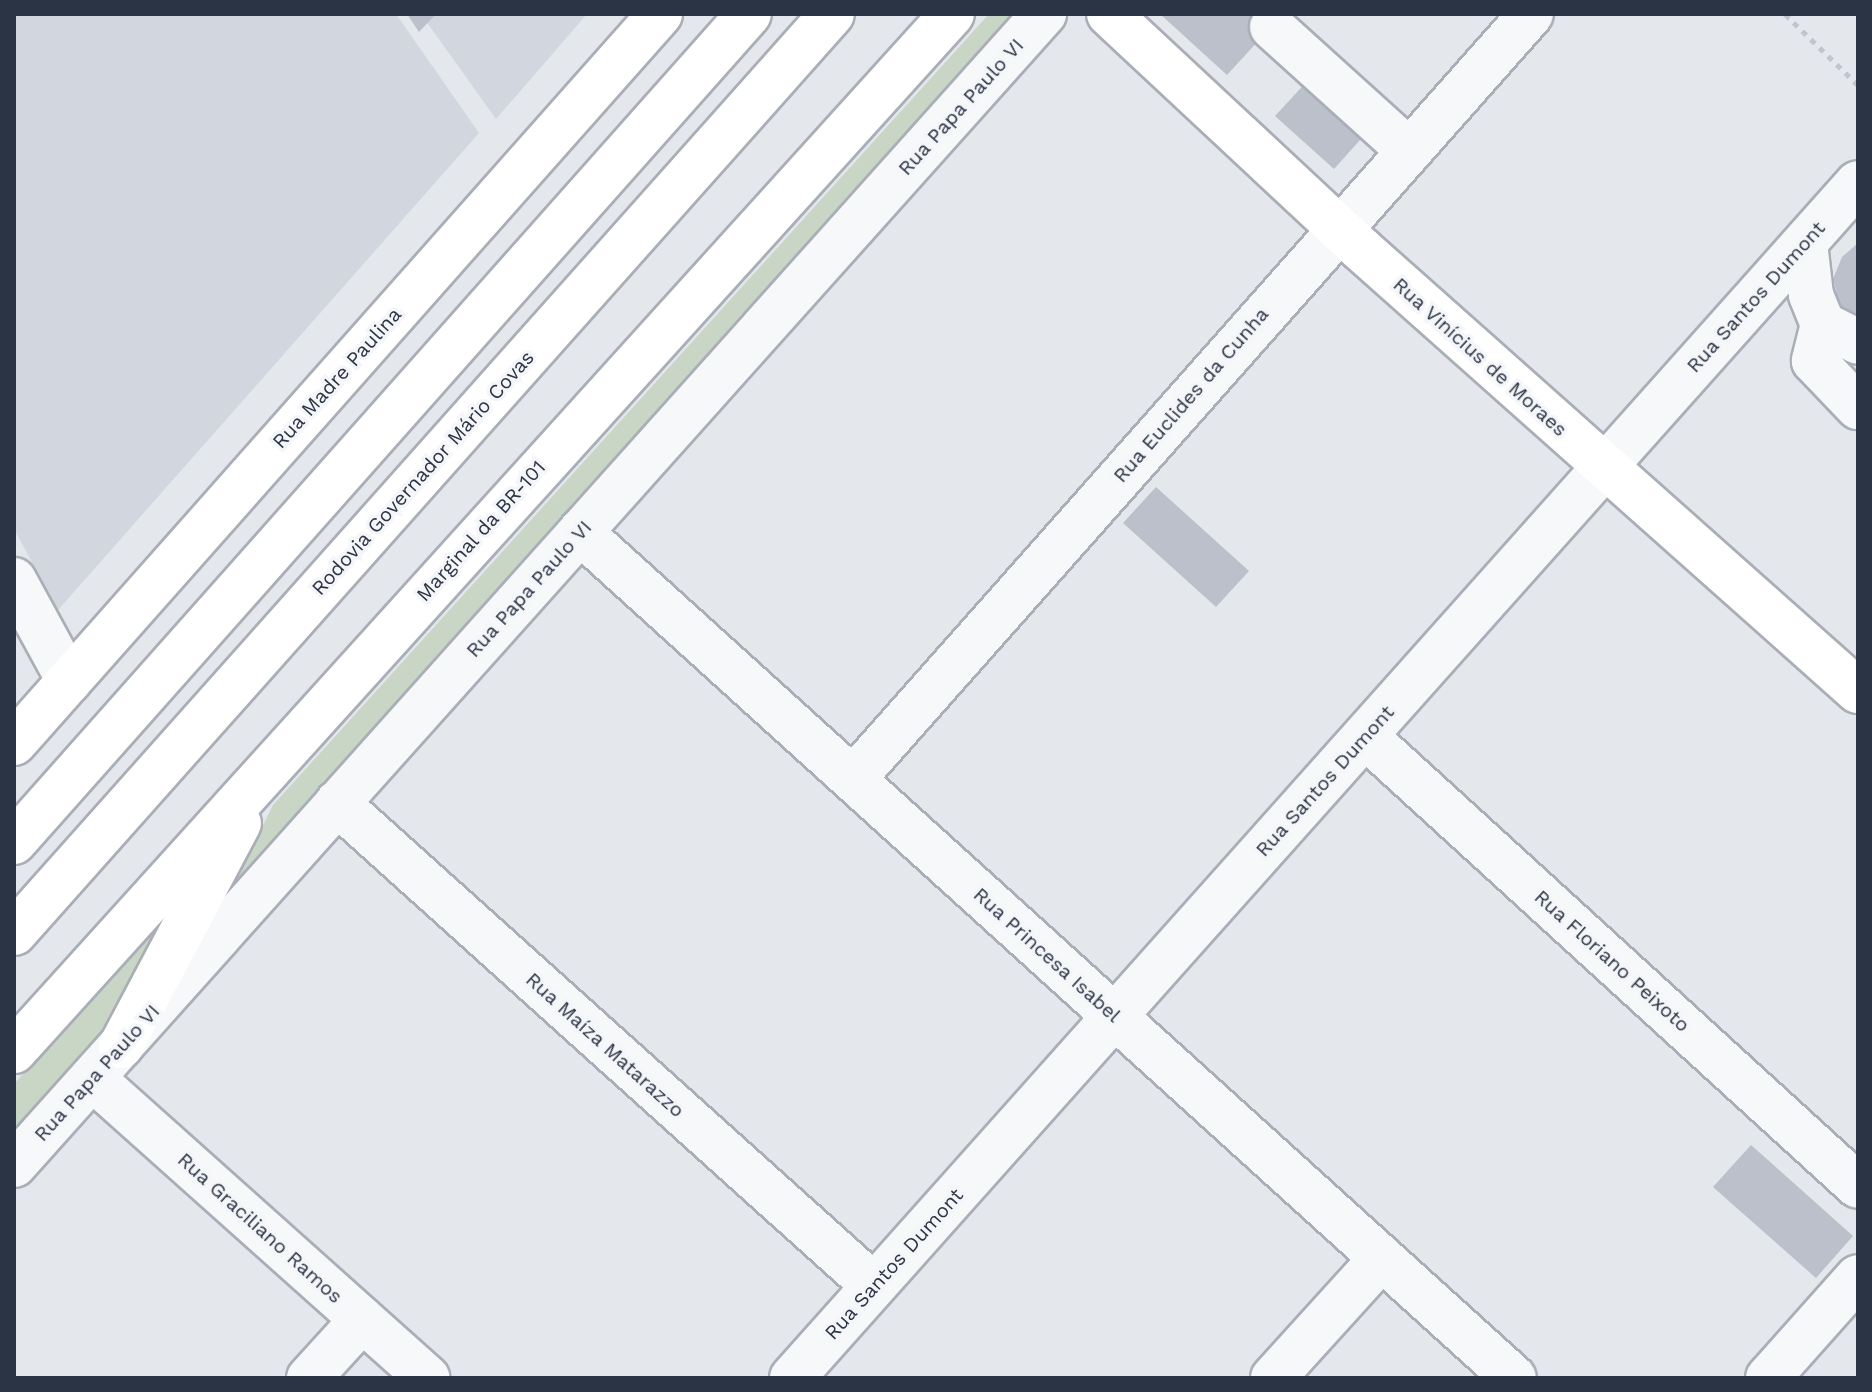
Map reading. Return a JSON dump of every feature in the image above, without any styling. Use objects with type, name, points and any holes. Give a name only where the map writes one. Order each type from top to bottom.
[{"type":"main road","name":"Rua Madre Paulina","points":[[14,743],[660,14]]},
{"type":"main road","points":[[14,842],[749,14]]},
{"type":"main road","name":"Rodovia Governador Mário Covas","points":[[14,933],[832,14]]},
{"type":"main road","name":"Marginal da BR-101","points":[[14,1051],[272,761],[952,14]]},
{"type":"main road","name":"Rua Vinícius de Moraes","points":[[1109,14],[1602,468],[1858,691]]},
{"type":"main road","points":[[121,1046],[272,761]]},
{"type":"street","name":"Rua Papa Paulo VI","points":[[14,1165],[1044,14]]},
{"type":"street","name":"Rua Euclides da Cunha","points":[[853,779],[1338,228],[1531,14]]},
{"type":"street","points":[[1272,27],[1409,151]]},
{"type":"street","name":"Rua Santos Dumont","points":[[792,1378],[1602,468],[1805,243],[1855,195]]},
{"type":"street","points":[[1805,243],[1811,295],[1841,333],[1814,361],[1858,407]]},
{"type":"street","name":"Rua Princesa Isabel","points":[[580,532],[1514,1378]]},
{"type":"street","points":[[14,580],[69,681]]},
{"type":"street","name":"Rua Floriano Peixoto","points":[[1365,736],[1858,1186]]},
{"type":"street","name":"Rua Maíza Matarazzo","points":[[337,803],[874,1286]]},
{"type":"street","name":"Rua Graciliano Ramos","points":[[92,1078],[427,1378]]},
{"type":"street","points":[[1273,1378],[1382,1258]]},
{"type":"street","points":[[1768,1378],[1858,1277]]},
{"type":"street","points":[[309,1378],[362,1320]]},
{"type":"path","points":[[1785,14],[1858,85]]},
{"type":"shaded area","points":[[14,14],[396,14],[479,133],[58,610],[14,529]]},
{"type":"shaded area","points":[[421,14],[587,14],[496,119]]},
{"type":"green space","points":[[989,14],[1031,14],[217,918],[273,805]]},
{"type":"green space","points":[[179,902],[119,1025],[14,1146],[14,1084]]},
{"type":"building","points":[[407,14],[436,14],[419,32]]},
{"type":"building","points":[[1160,14],[1283,14],[1227,75]]},
{"type":"building","points":[[1311,77],[1369,130],[1334,169],[1275,116]]},
{"type":"building","points":[[1858,243],[1858,316],[1840,306],[1833,279],[1842,257]]},
{"type":"building","points":[[1156,487],[1249,571],[1216,607],[1123,523]]},
{"type":"building","points":[[1751,1145],[1853,1236],[1816,1278],[1713,1187]]}]
